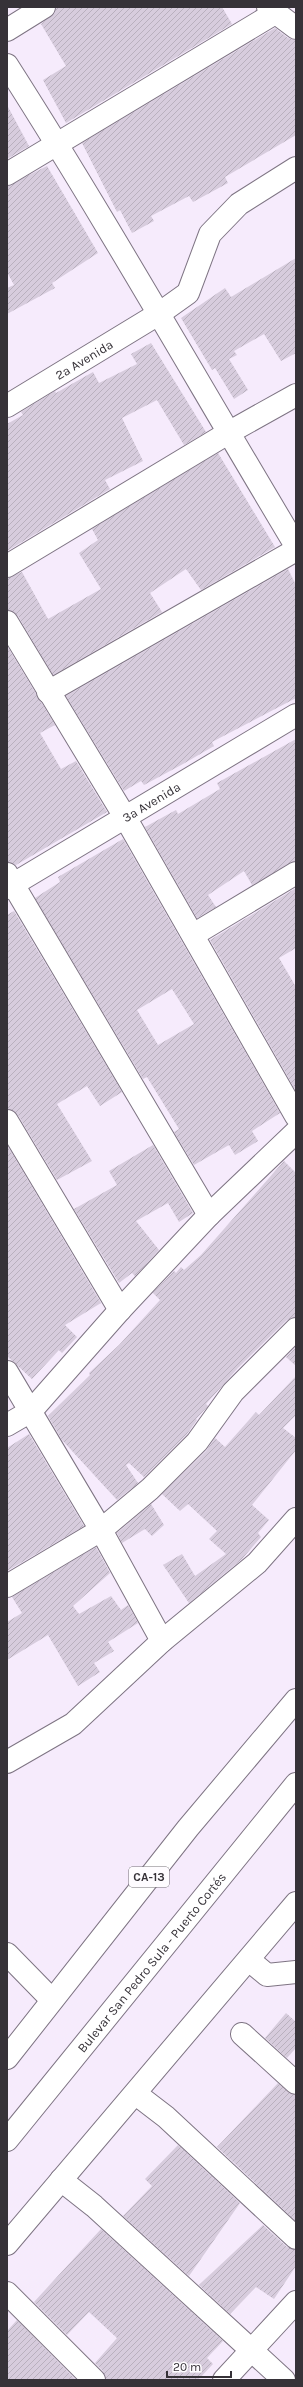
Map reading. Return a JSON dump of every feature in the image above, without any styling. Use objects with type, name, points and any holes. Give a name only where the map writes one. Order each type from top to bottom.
[{"type":"main road","points":[[7,30],[44,7]]},
{"type":"main road","points":[[7,174],[285,17]]},
{"type":"main road","points":[[7,65],[58,144],[160,313],[228,433],[296,546]]},
{"type":"main road","name":"2a Avenida","points":[[7,406],[160,313],[188,293],[210,234],[239,204],[296,168]]},
{"type":"main road","points":[[7,566],[228,433],[296,395]]},
{"type":"main road","points":[[48,692],[296,550]]},
{"type":"main road","points":[[7,622],[125,817],[296,1116]]},
{"type":"main road","name":"3a Avenida","points":[[9,882],[125,817],[296,715]]},
{"type":"main road","points":[[193,935],[296,873]]},
{"type":"main road","points":[[9,882],[209,1215]]},
{"type":"main road","points":[[7,1121],[120,1310]]},
{"type":"main road","points":[[7,1425],[31,1411],[120,1310],[209,1215],[296,1132]]},
{"type":"main road","points":[[7,1586],[101,1530],[150,1490],[197,1442],[234,1392],[296,1329]]},
{"type":"main road","points":[[7,1372],[101,1530],[162,1641]]},
{"type":"main road","points":[[7,1762],[73,1724],[162,1641],[257,1563],[296,1519]]},
{"type":"main road","name":"CA-13","points":[[7,2058],[188,1828],[296,1700]]},
{"type":"main road","name":"Bulevar San Pedro Sula - Puerto Cortés","points":[[7,2140],[296,1784]]},
{"type":"main road","points":[[7,2244],[136,2094],[296,1903]]},
{"type":"main road","points":[[7,1954],[52,2000]]},
{"type":"main road","points":[[249,1960],[267,1975],[296,1972]]},
{"type":"main road","points":[[242,2034],[296,2083]]},
{"type":"main road","points":[[136,2094],[166,2117],[296,2238]]},
{"type":"main road","points":[[62,2180],[94,2206],[284,2380]]},
{"type":"main road","points":[[7,2292],[94,2380]]},
{"type":"main road","points":[[224,2380],[296,2302]]},
{"type":"building","points":[[56,7],[222,7],[232,24],[66,123],[43,80],[66,66],[41,24],[55,13]]},
{"type":"building","points":[[275,28],[288,38],[296,40],[296,135],[225,177],[228,183],[193,202],[189,196],[151,216],[154,221],[132,233],[120,210],[117,212],[82,143]]},
{"type":"building","points":[[7,105],[29,146],[7,159]]},
{"type":"building","points":[[47,166],[98,253],[52,283],[55,288],[7,314],[7,288],[14,285],[7,272],[7,186]]},
{"type":"building","points":[[296,258],[296,353],[281,361],[264,334],[234,351],[237,355],[229,359],[248,390],[234,399],[215,368],[212,370],[181,318],[225,288],[231,297]]},
{"type":"building","points":[[151,343],[206,432],[184,445],[157,400],[122,418],[143,461],[105,480],[110,489],[7,551],[7,424],[23,415],[21,412],[55,391],[56,393],[93,372],[99,383],[137,364],[131,354]]},
{"type":"building","points":[[218,453],[275,547],[201,590],[186,569],[150,593],[162,612],[53,675],[18,616],[7,610],[7,578],[22,572],[48,619],[101,589],[79,553],[98,540],[92,529]]},
{"type":"building","points":[[288,569],[296,585],[296,698],[212,742],[214,746],[183,764],[144,785],[141,781],[124,791],[66,696]]},
{"type":"building","points":[[7,646],[55,725],[40,733],[61,769],[76,761],[107,812],[16,865],[7,862]]},
{"type":"building","points":[[296,739],[296,861],[252,885],[244,871],[208,895],[216,907],[197,918],[145,827],[176,810],[178,814],[220,789],[217,783]]},
{"type":"building","points":[[123,839],[280,1113],[252,1131],[258,1141],[235,1155],[229,1145],[194,1165],[174,1132],[179,1129],[147,1077],[143,1079],[35,898],[60,882],[58,877]],"holes":[[[172,989],[194,1024],[158,1045],[137,1010]]]},
{"type":"building","points":[[296,888],[296,948],[279,958],[296,987],[296,1091],[210,940]]},
{"type":"building","points":[[14,911],[122,1092],[100,1106],[87,1086],[57,1104],[92,1161],[57,1180],[18,1115],[7,1109],[7,915]]},
{"type":"building","points":[[7,1145],[101,1303],[65,1325],[77,1337],[62,1353],[59,1350],[32,1379],[7,1356]]},
{"type":"building","points":[[153,1145],[193,1213],[179,1222],[168,1203],[136,1221],[159,1250],[135,1276],[132,1273],[119,1283],[74,1209],[117,1185],[109,1171]]},
{"type":"building","points":[[284,1161],[296,1173],[296,1317],[287,1320],[238,1368],[206,1404],[208,1406],[196,1419],[197,1420],[187,1434],[144,1477],[129,1463],[126,1465],[138,1483],[117,1500],[62,1440],[48,1416],[90,1375],[89,1373],[119,1345],[160,1300],[153,1293],[174,1271],[176,1273],[181,1267],[184,1270],[201,1255]]},
{"type":"building","points":[[296,1347],[296,1366],[286,1357]]},
{"type":"building","points":[[296,1376],[296,1415],[283,1428],[296,1438],[296,1450],[252,1505],[269,1520],[258,1533],[261,1537],[242,1559],[189,1603],[163,1565],[182,1554],[195,1576],[226,1554],[209,1539],[217,1531],[188,1504],[180,1511],[162,1494],[206,1451],[215,1438],[225,1447],[256,1412],[259,1415]]},
{"type":"building","points":[[29,1434],[84,1526],[7,1571],[7,1448]]},
{"type":"building","points":[[151,1504],[164,1525],[152,1536],[145,1529],[122,1543],[117,1533]]},
{"type":"building","points":[[96,1547],[110,1573],[73,1606],[79,1614],[111,1596],[121,1610],[128,1605],[138,1623],[108,1642],[114,1651],[94,1663],[100,1672],[78,1686],[48,1635],[7,1660],[7,1622],[22,1613],[12,1597]]},
{"type":"building","points":[[286,2013],[296,2022],[296,2048],[287,2058],[265,2038]]},
{"type":"building","points":[[278,2083],[288,2092],[296,2095],[296,2221],[217,2147]]},
{"type":"building","points":[[178,2145],[240,2203],[189,2276],[123,2216],[152,2186],[145,2179]]},
{"type":"building","points":[[263,2225],[287,2247],[296,2250],[296,2266],[274,2299],[256,2287],[230,2314],[199,2285]]},
{"type":"building","points":[[101,2229],[223,2341],[207,2358],[213,2364],[198,2380],[106,2380],[103,2371],[95,2363],[117,2338],[89,2312],[67,2335],[34,2302]]},
{"type":"building","points":[[17,2320],[76,2380],[7,2380],[7,2331]]}]
